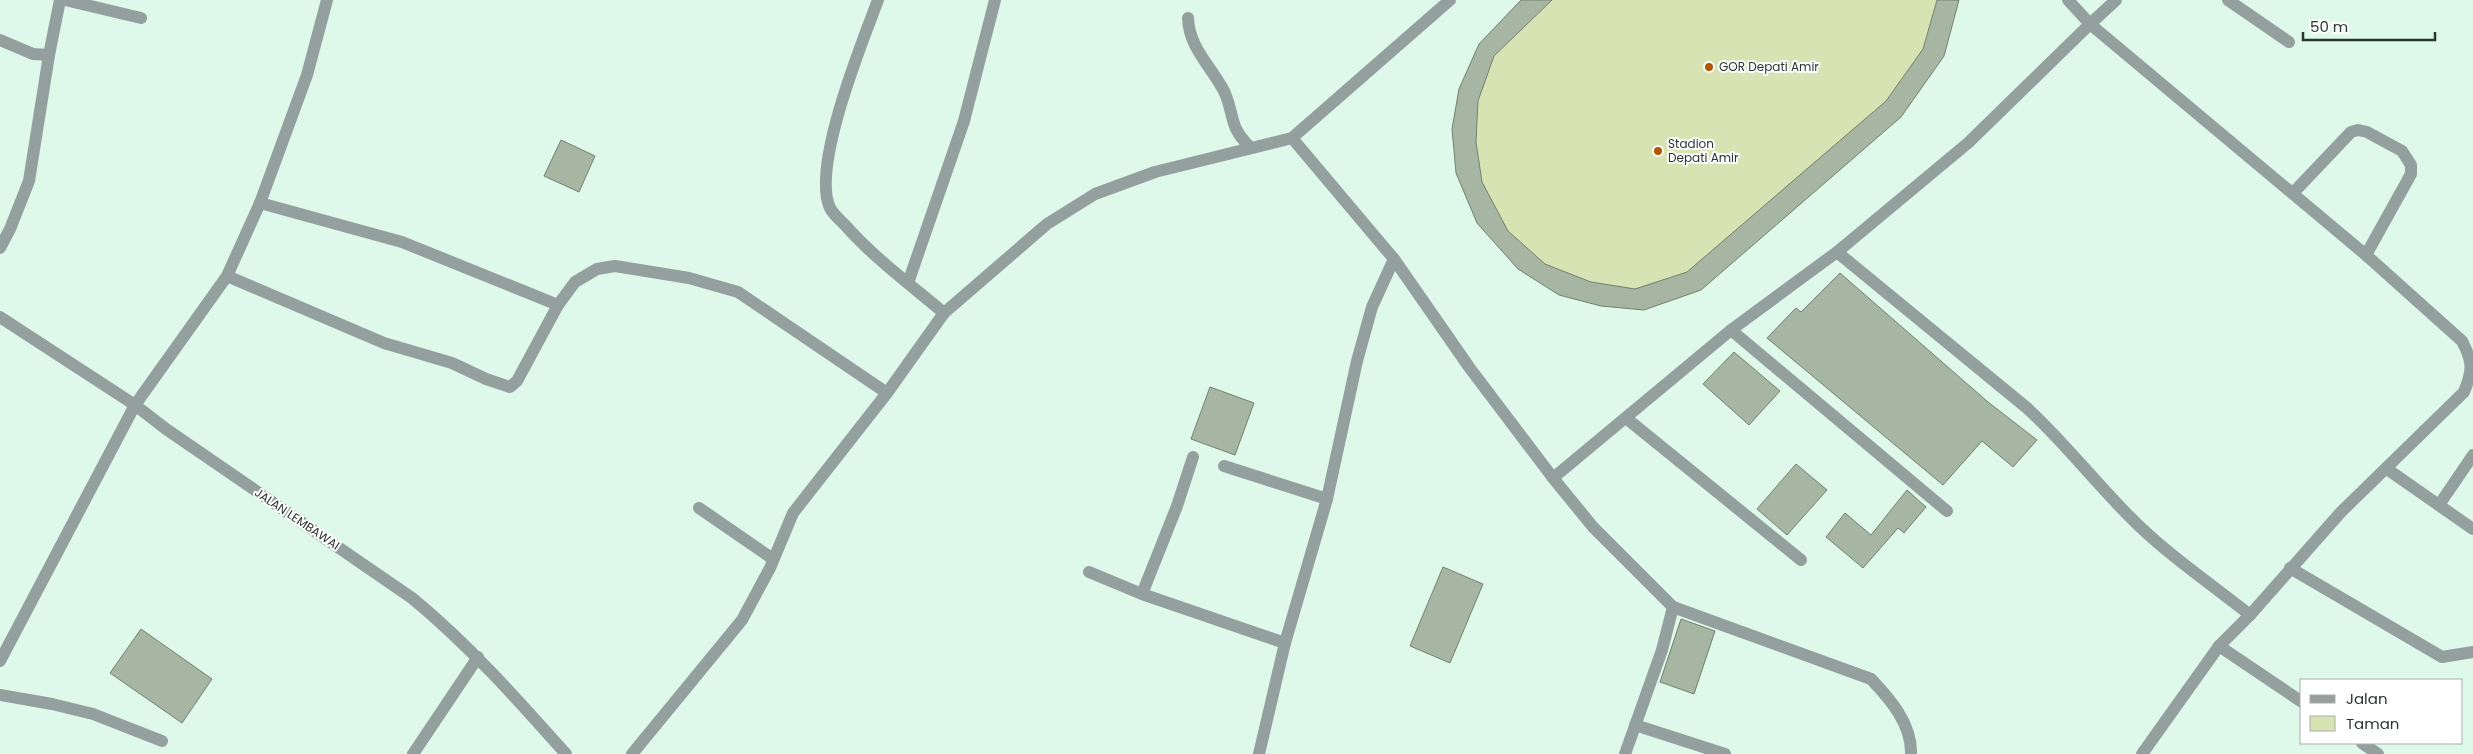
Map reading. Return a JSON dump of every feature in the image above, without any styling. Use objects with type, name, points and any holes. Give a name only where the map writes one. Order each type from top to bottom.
[{"type":"street","points":[[0,248],[30,181],[49,55],[60,0]]},
{"type":"street","points":[[65,0],[140,18]]},
{"type":"street","points":[[0,661],[135,405],[227,276],[260,203],[307,74],[327,0]]},
{"type":"street","points":[[878,0],[852,68],[825,175],[825,191],[830,209],[854,236],[944,313]]},
{"type":"street","points":[[908,283],[964,120],[995,0]]},
{"type":"street","points":[[632,754],[742,620],[773,560],[793,513],[887,393],[944,313],[1048,224],[1095,194],[1155,172],[1292,138],[1450,0]]},
{"type":"street","points":[[2068,0],[2090,24],[2366,255],[2462,341],[2469,354],[2472,372],[2464,392],[2341,512],[2250,615],[2219,646],[2142,754]]},
{"type":"street","points":[[1553,478],[1731,330],[1837,252],[1968,143],[2116,0]]},
{"type":"street","points":[[2228,0],[2289,42]]},
{"type":"street","points":[[1188,18],[1192,43],[1224,92],[1236,133],[1250,147]]},
{"type":"street","points":[[0,40],[33,54],[49,55]]},
{"type":"street","points":[[2293,193],[2351,132],[2358,130],[2367,132],[2402,151],[2411,165],[2411,174],[2366,255]]},
{"type":"street","points":[[1292,138],[1394,259],[1469,366],[1553,478],[1593,527],[1673,607],[1871,679],[1886,695],[1900,715],[1911,745],[1911,754]]},
{"type":"street","points":[[260,203],[402,242],[558,305]]},
{"type":"street","points":[[1837,252],[2027,408],[2055,434],[2128,516],[2150,536],[2250,615]]},
{"type":"street","points":[[1259,754],[1285,643],[1327,499],[1357,361],[1372,306],[1394,259]]},
{"type":"street","points":[[227,276],[384,343],[452,364],[510,387],[516,381],[558,305],[575,282],[585,274],[597,269],[616,266],[689,278],[738,292],[887,393]]},
{"type":"street","name":"JALAN LEMBAWAI","points":[[0,317],[135,405],[166,429],[412,598],[446,625],[478,657],[566,754]]},
{"type":"street","points":[[1731,330],[1947,511]]},
{"type":"street","points":[[1626,418],[1801,560]]},
{"type":"street","points":[[2439,505],[2473,455]]},
{"type":"street","points":[[1142,594],[1177,506],[1193,457]]},
{"type":"street","points":[[1224,466],[1327,499]]},
{"type":"street","points":[[2387,469],[2473,529]]},
{"type":"street","points":[[699,508],[773,560]]},
{"type":"street","points":[[2290,568],[2442,657],[2473,652]]},
{"type":"street","points":[[1090,572],[1142,594],[1285,643]]},
{"type":"street","points":[[1625,754],[1662,650],[1673,607]]},
{"type":"street","points":[[2219,646],[2300,701]]},
{"type":"street","points":[[413,754],[478,657]]},
{"type":"street","points":[[0,695],[52,704],[93,714],[162,741]]},
{"type":"street","points":[[1635,725],[1725,754]]},
{"type":"street","points":[[2364,748],[2378,754]]},
{"type":"green space","name":"Stadion Depati Amir","points":[[1521,0],[1958,0],[1944,56],[1901,117],[1701,290],[1644,310],[1601,306],[1518,269],[1477,223],[1456,173],[1452,129],[1459,89],[1479,44]]},
{"type":"building","points":[[1521,0],[1552,0],[1494,56],[1478,101],[1476,142],[1482,182],[1508,231],[1545,264],[1591,282],[1635,289],[1687,272],[1886,101],[1923,49],[1937,0],[1959,0],[1944,56],[1901,117],[1701,290],[1644,310],[1601,306],[1559,295],[1518,269],[1477,223],[1456,173],[1452,129],[1459,89],[1479,44]]},
{"type":"building","points":[[561,140],[595,156],[579,192],[544,176]]},
{"type":"building","points":[[1840,273],[1988,402],[2037,440],[2013,467],[1982,441],[1943,485],[1767,338],[1796,308],[1801,312]]},
{"type":"building","points":[[1734,352],[1780,391],[1749,425],[1703,384]]},
{"type":"building","points":[[1210,387],[1254,403],[1235,455],[1191,439]]},
{"type":"building","points":[[1796,464],[1827,490],[1787,535],[1757,509]]},
{"type":"building","points":[[1907,490],[1926,507],[1904,533],[1898,528],[1863,568],[1826,537],[1845,513],[1871,535]]},
{"type":"building","points":[[1443,567],[1483,584],[1450,663],[1410,646]]},
{"type":"building","points":[[1681,619],[1715,631],[1694,694],[1660,682]]},
{"type":"building","points":[[141,629],[212,679],[182,723],[110,673]]},
{"type":"place","name":"GOR Depati Amir","points":[[1709,67]]},
{"type":"place","name":"Stadion Depati Amir","points":[[1658,151]]}]
